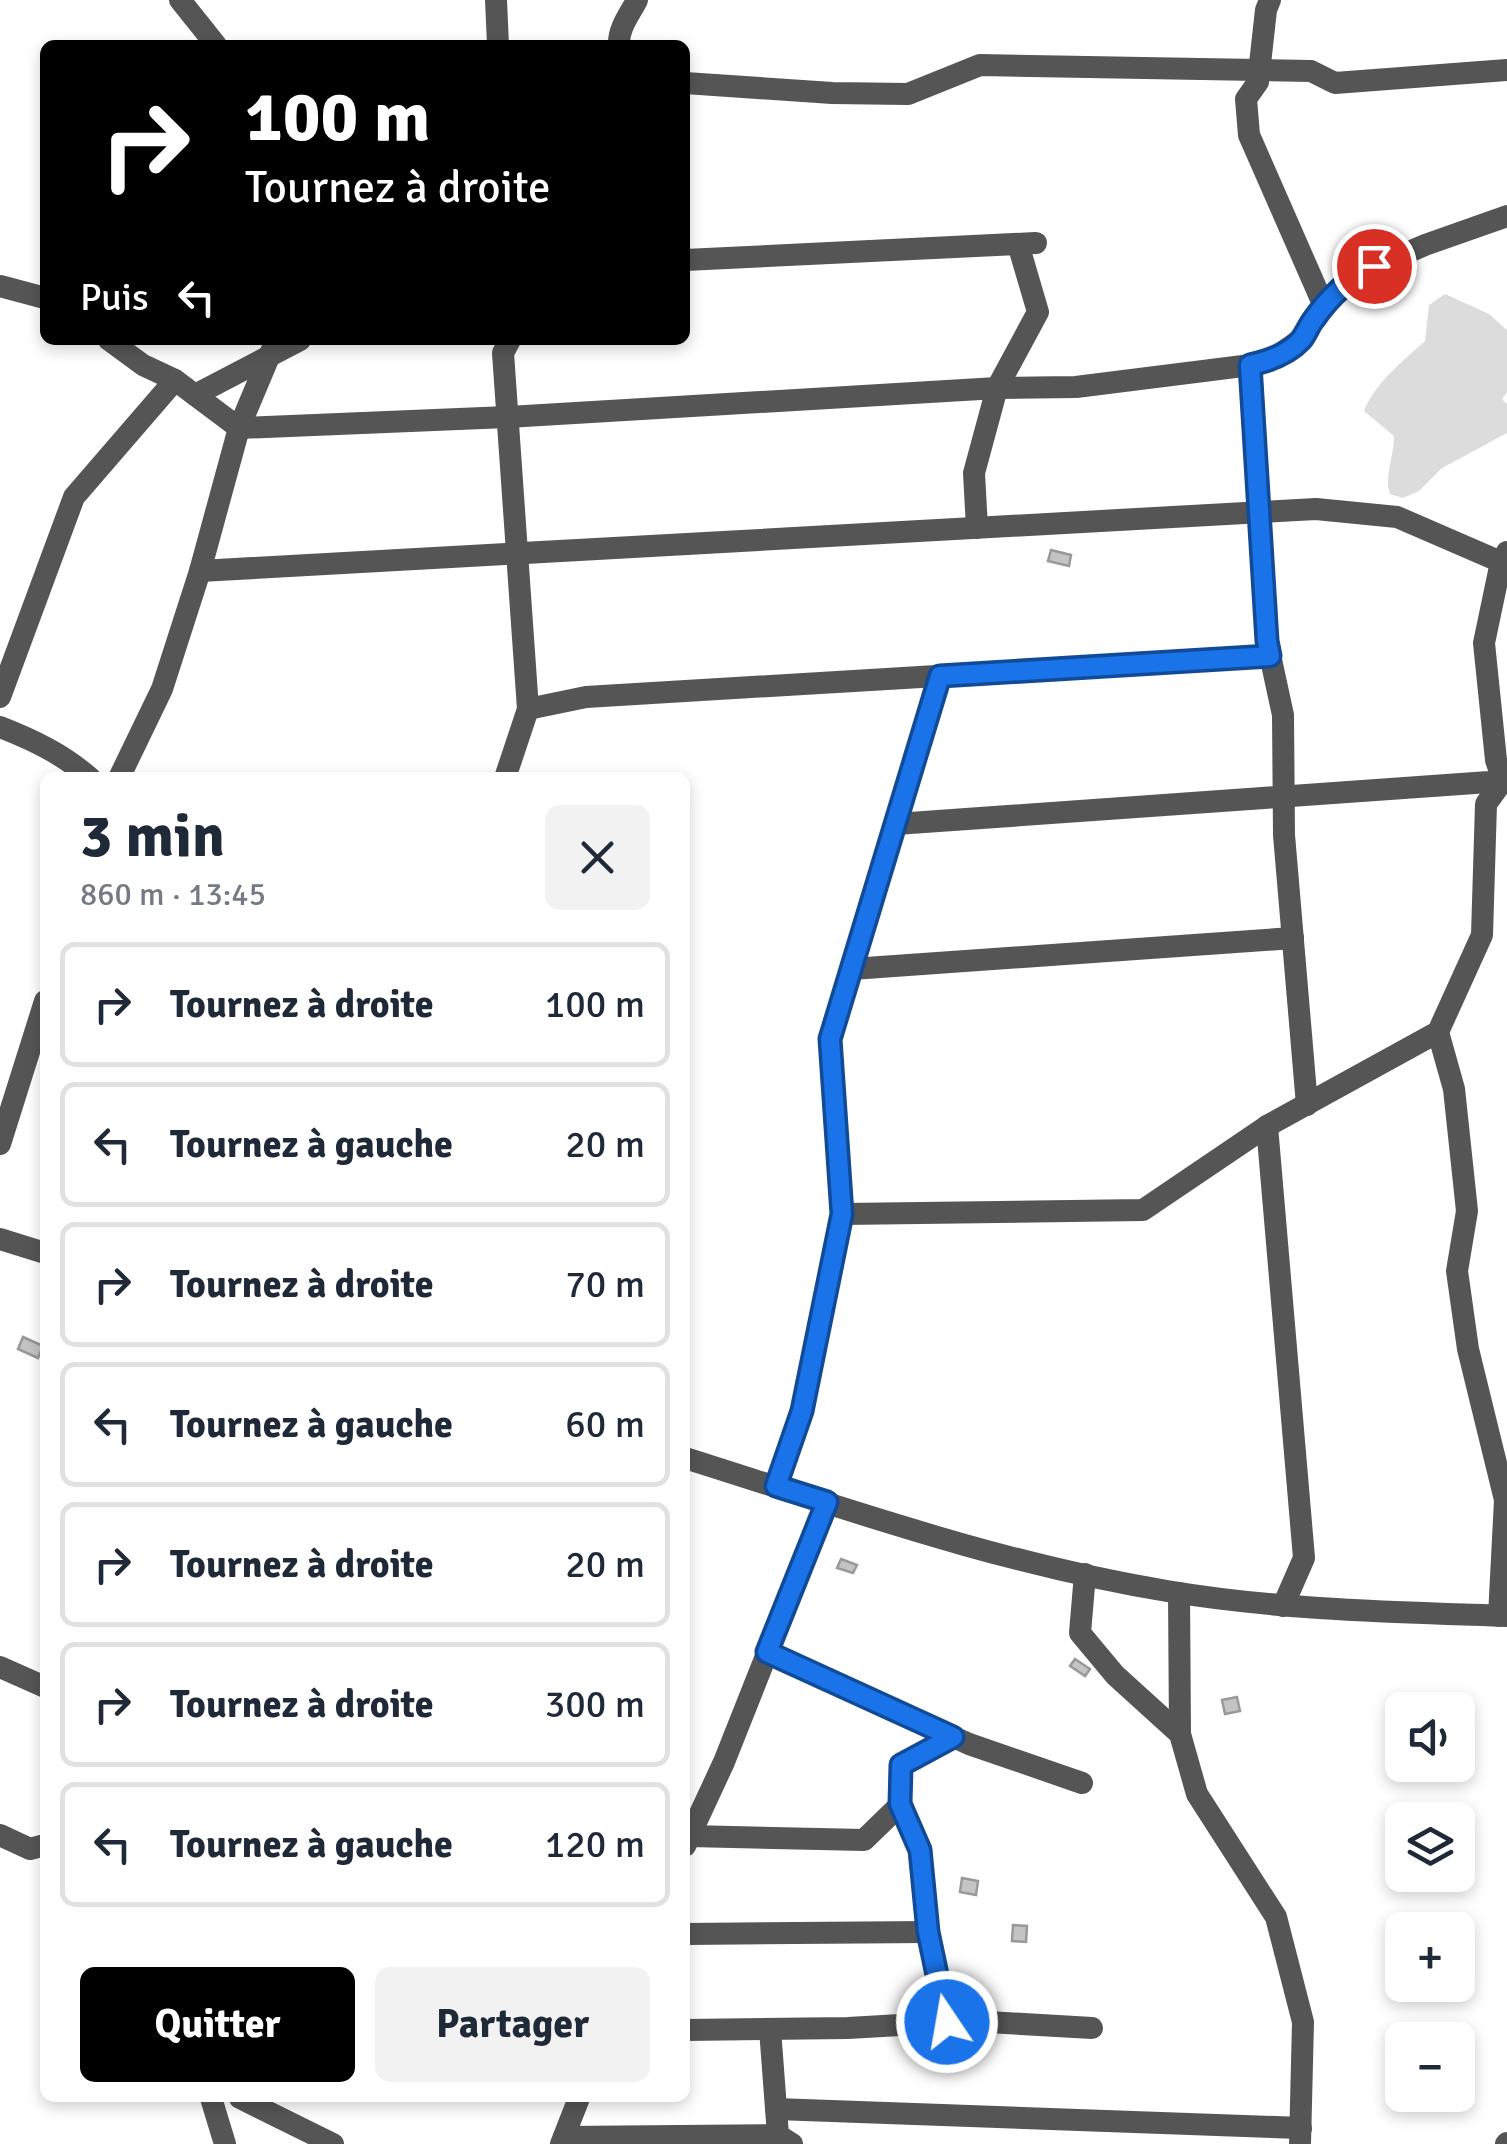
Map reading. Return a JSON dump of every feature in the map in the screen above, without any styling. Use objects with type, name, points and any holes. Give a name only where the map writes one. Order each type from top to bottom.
[{"type":"street","points":[[180,0],[212,40]]},
{"type":"street","points":[[496,0],[498,40]]},
{"type":"street","points":[[620,40],[623,24],[638,0]]},
{"type":"street","points":[[1270,0],[1258,82],[1246,99],[1249,135],[1324,306]]},
{"type":"street","points":[[690,83],[908,94],[980,65],[1311,71],[1335,83],[1507,70]]},
{"type":"street","points":[[116,345],[174,380],[240,428],[1076,387],[1270,361],[1300,340],[1339,288],[1356,275],[1507,216]]},
{"type":"street","points":[[690,260],[1027,244],[1038,312],[997,388],[974,473],[976,528]]},
{"type":"street","points":[[0,286],[40,297]]},
{"type":"street","points":[[507,345],[502,353],[528,709],[507,772]]},
{"type":"street","points":[[195,395],[274,347]]},
{"type":"street","points":[[122,772],[162,689],[240,428],[274,347]]},
{"type":"street","points":[[1250,365],[1267,641],[1283,715],[1284,835],[1307,1105]]},
{"type":"street","points":[[0,697],[74,497],[174,380]]},
{"type":"street","points":[[200,571],[1316,509],[1397,517],[1504,557],[1484,643],[1496,760],[1505,778]]},
{"type":"street","points":[[528,709],[586,697],[1270,656]]},
{"type":"street","points":[[776,1486],[802,1411],[842,1214],[830,1039],[940,676]]},
{"type":"street","points":[[0,727],[56,752],[83,772]]},
{"type":"street","points":[[896,824],[1284,798],[1505,778]]},
{"type":"street","points":[[842,1214],[1143,1210],[1267,1126],[1438,1032],[1482,934],[1486,804],[1505,778]]},
{"type":"street","points":[[852,969],[1293,938]]},
{"type":"street","points":[[0,1144],[40,1017]]},
{"type":"street","points":[[690,1463],[986,1552],[1179,1593],[1318,1610],[1503,1616],[1506,1500],[1468,1349],[1458,1271],[1467,1210],[1454,1089],[1438,1032]]},
{"type":"street","points":[[1267,1126],[1304,1558],[1283,1606]]},
{"type":"street","points":[[0,1238],[40,1251]]},
{"type":"street","points":[[690,1835],[724,1762],[827,1502]]},
{"type":"street","points":[[1085,1574],[1080,1633],[1115,1675],[1180,1734]]},
{"type":"street","points":[[776,2109],[1301,2136],[1303,2022],[1276,1917],[1197,1794],[1180,1734],[1179,1593]]},
{"type":"street","points":[[767,1652],[953,1737],[1082,1783]]},
{"type":"street","points":[[0,1668],[40,1684]]},
{"type":"street","points":[[947,2022],[928,1932],[920,1850],[900,1804],[901,1765],[953,1737]]},
{"type":"street","points":[[690,1841],[864,1840],[900,1804]]},
{"type":"street","points":[[0,1835],[30,1848],[40,1846]]},
{"type":"street","points":[[690,1934],[928,1932]]},
{"type":"street","points":[[690,2030],[947,2022],[1092,2028]]},
{"type":"street","points":[[576,2105],[562,2140],[785,2139],[776,2109],[770,2029]]},
{"type":"street","points":[[212,2102],[225,2144]]},
{"type":"street","points":[[248,2102],[334,2144]]},
{"type":"shaded area","points":[[1445,294],[1489,314],[1507,330],[1507,392],[1502,399],[1507,404],[1507,433],[1442,468],[1419,491],[1403,498],[1390,494],[1388,487],[1394,436],[1364,411],[1382,382],[1425,341],[1429,305]]},
{"type":"building","points":[[1051,550],[1071,555],[1069,566],[1048,561]]},
{"type":"building","points":[[23,1337],[40,1345],[38,1358],[18,1349]]},
{"type":"building","points":[[841,1559],[857,1565],[853,1573],[837,1568]]},
{"type":"building","points":[[1075,1659],[1090,1669],[1085,1676],[1070,1666]]},
{"type":"building","points":[[1237,1697],[1240,1711],[1225,1714],[1222,1700]]},
{"type":"building","points":[[962,1878],[978,1881],[976,1895],[960,1892]]},
{"type":"building","points":[[1013,1925],[1027,1926],[1026,1942],[1012,1941]]},
{"type":"route","points":[[947,2022],[928,1932],[920,1850],[900,1804],[901,1765],[953,1737],[767,1652],[827,1502],[776,1486],[802,1411],[842,1214],[830,1039],[940,676],[1270,656],[1250,365],[1270,361],[1288,350],[1339,288],[1374,266]]}]
